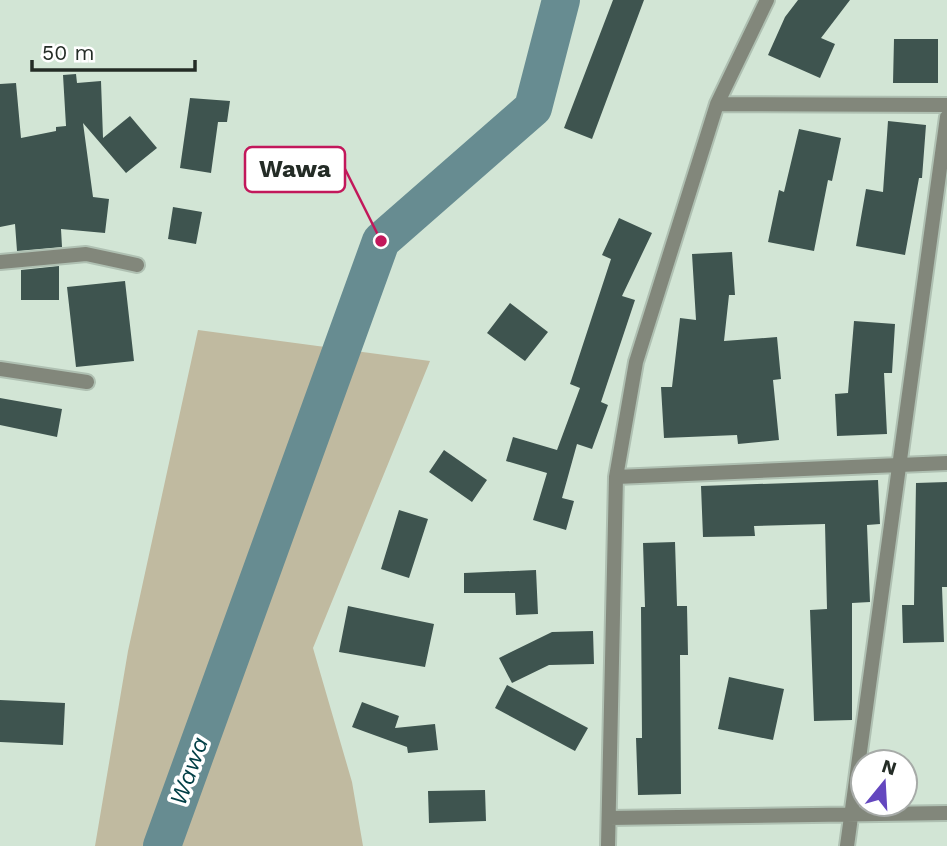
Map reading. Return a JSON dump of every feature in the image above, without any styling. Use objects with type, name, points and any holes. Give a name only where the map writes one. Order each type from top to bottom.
[{"type":"street","points":[[608,846],[616,477],[636,362],[717,104],[767,0]]},
{"type":"street","points":[[717,104],[947,104]]},
{"type":"street","points":[[861,748],[947,117]]},
{"type":"street","points":[[0,262],[86,254],[137,265]]},
{"type":"street","points":[[0,369],[87,382]]},
{"type":"street","points":[[616,477],[947,463]]},
{"type":"street","points":[[919,814],[947,813]]},
{"type":"street","points":[[610,818],[849,815]]},
{"type":"street","points":[[847,846],[852,818]]},
{"type":"shaded area","points":[[198,330],[430,361],[313,648],[352,782],[363,846],[95,846],[128,651]]},
{"type":"building","points":[[613,0],[644,0],[592,139],[564,128]]},
{"type":"building","points":[[798,0],[850,0],[821,38],[835,44],[820,78],[768,55],[785,17]]},
{"type":"building","points":[[894,39],[938,39],[938,83],[893,83]]},
{"type":"building","points":[[76,74],[77,83],[101,81],[103,138],[130,116],[157,148],[126,173],[83,123],[93,197],[109,199],[105,233],[61,229],[62,247],[17,251],[15,224],[0,227],[0,84],[16,83],[21,138],[56,131],[56,127],[66,126],[63,75]]},
{"type":"building","points":[[190,98],[230,101],[227,122],[218,122],[211,173],[180,168]]},
{"type":"building","points":[[888,121],[926,125],[922,178],[919,178],[905,255],[856,246],[866,189],[883,192]]},
{"type":"building","points":[[799,129],[841,138],[832,181],[828,180],[814,251],[768,242],[779,190],[784,192]]},
{"type":"building","points":[[173,207],[202,212],[196,244],[168,239]]},
{"type":"building","points":[[619,218],[652,233],[622,296],[635,300],[601,402],[608,405],[592,449],[577,444],[562,498],[574,501],[566,530],[533,520],[547,473],[506,461],[513,437],[557,450],[580,388],[570,384],[611,259],[602,255]]},
{"type":"building","points":[[732,252],[735,295],[729,295],[724,341],[777,337],[781,379],[773,380],[779,440],[738,444],[737,435],[664,438],[661,387],[672,387],[680,318],[696,320],[692,254]]},
{"type":"building","points":[[59,266],[59,300],[21,300],[21,270]]},
{"type":"building","points":[[125,281],[134,361],[76,367],[67,287]]},
{"type":"building","points":[[510,303],[548,332],[525,361],[487,333]]},
{"type":"building","points":[[854,321],[895,324],[892,373],[884,373],[887,434],[837,436],[835,394],[848,393]]},
{"type":"building","points":[[0,398],[62,409],[57,437],[0,425]]},
{"type":"building","points":[[444,450],[487,480],[472,502],[429,472]]},
{"type":"building","points":[[878,480],[880,524],[867,525],[870,602],[852,603],[852,720],[814,721],[810,610],[827,609],[825,524],[754,526],[755,536],[703,537],[701,486]]},
{"type":"building","points":[[947,482],[947,587],[942,587],[944,642],[903,643],[902,605],[914,605],[916,483]]},
{"type":"building","points":[[399,510],[428,519],[409,578],[381,569]]},
{"type":"building","points":[[675,542],[677,606],[687,606],[688,655],[680,655],[681,794],[638,795],[636,738],[642,738],[641,607],[645,607],[643,543]]},
{"type":"building","points":[[536,570],[538,614],[516,615],[515,593],[464,593],[464,573]]},
{"type":"building","points":[[348,606],[434,624],[425,667],[339,652]]},
{"type":"building","points":[[593,631],[594,664],[549,665],[512,683],[499,658],[552,632]]},
{"type":"building","points":[[729,677],[784,689],[773,740],[718,729]]},
{"type":"building","points":[[507,685],[588,728],[575,751],[495,708]]},
{"type":"building","points":[[0,700],[65,703],[63,745],[0,742]]},
{"type":"building","points":[[362,702],[399,716],[395,728],[435,724],[438,750],[408,753],[407,747],[352,727]]},
{"type":"building","points":[[485,790],[486,821],[429,823],[428,791]]},
{"type":"waterway","name":"Wawa","points":[[162,846],[381,241],[533,108],[561,0]]},
{"type":"place","name":"Wawa","points":[[381,241]]}]
